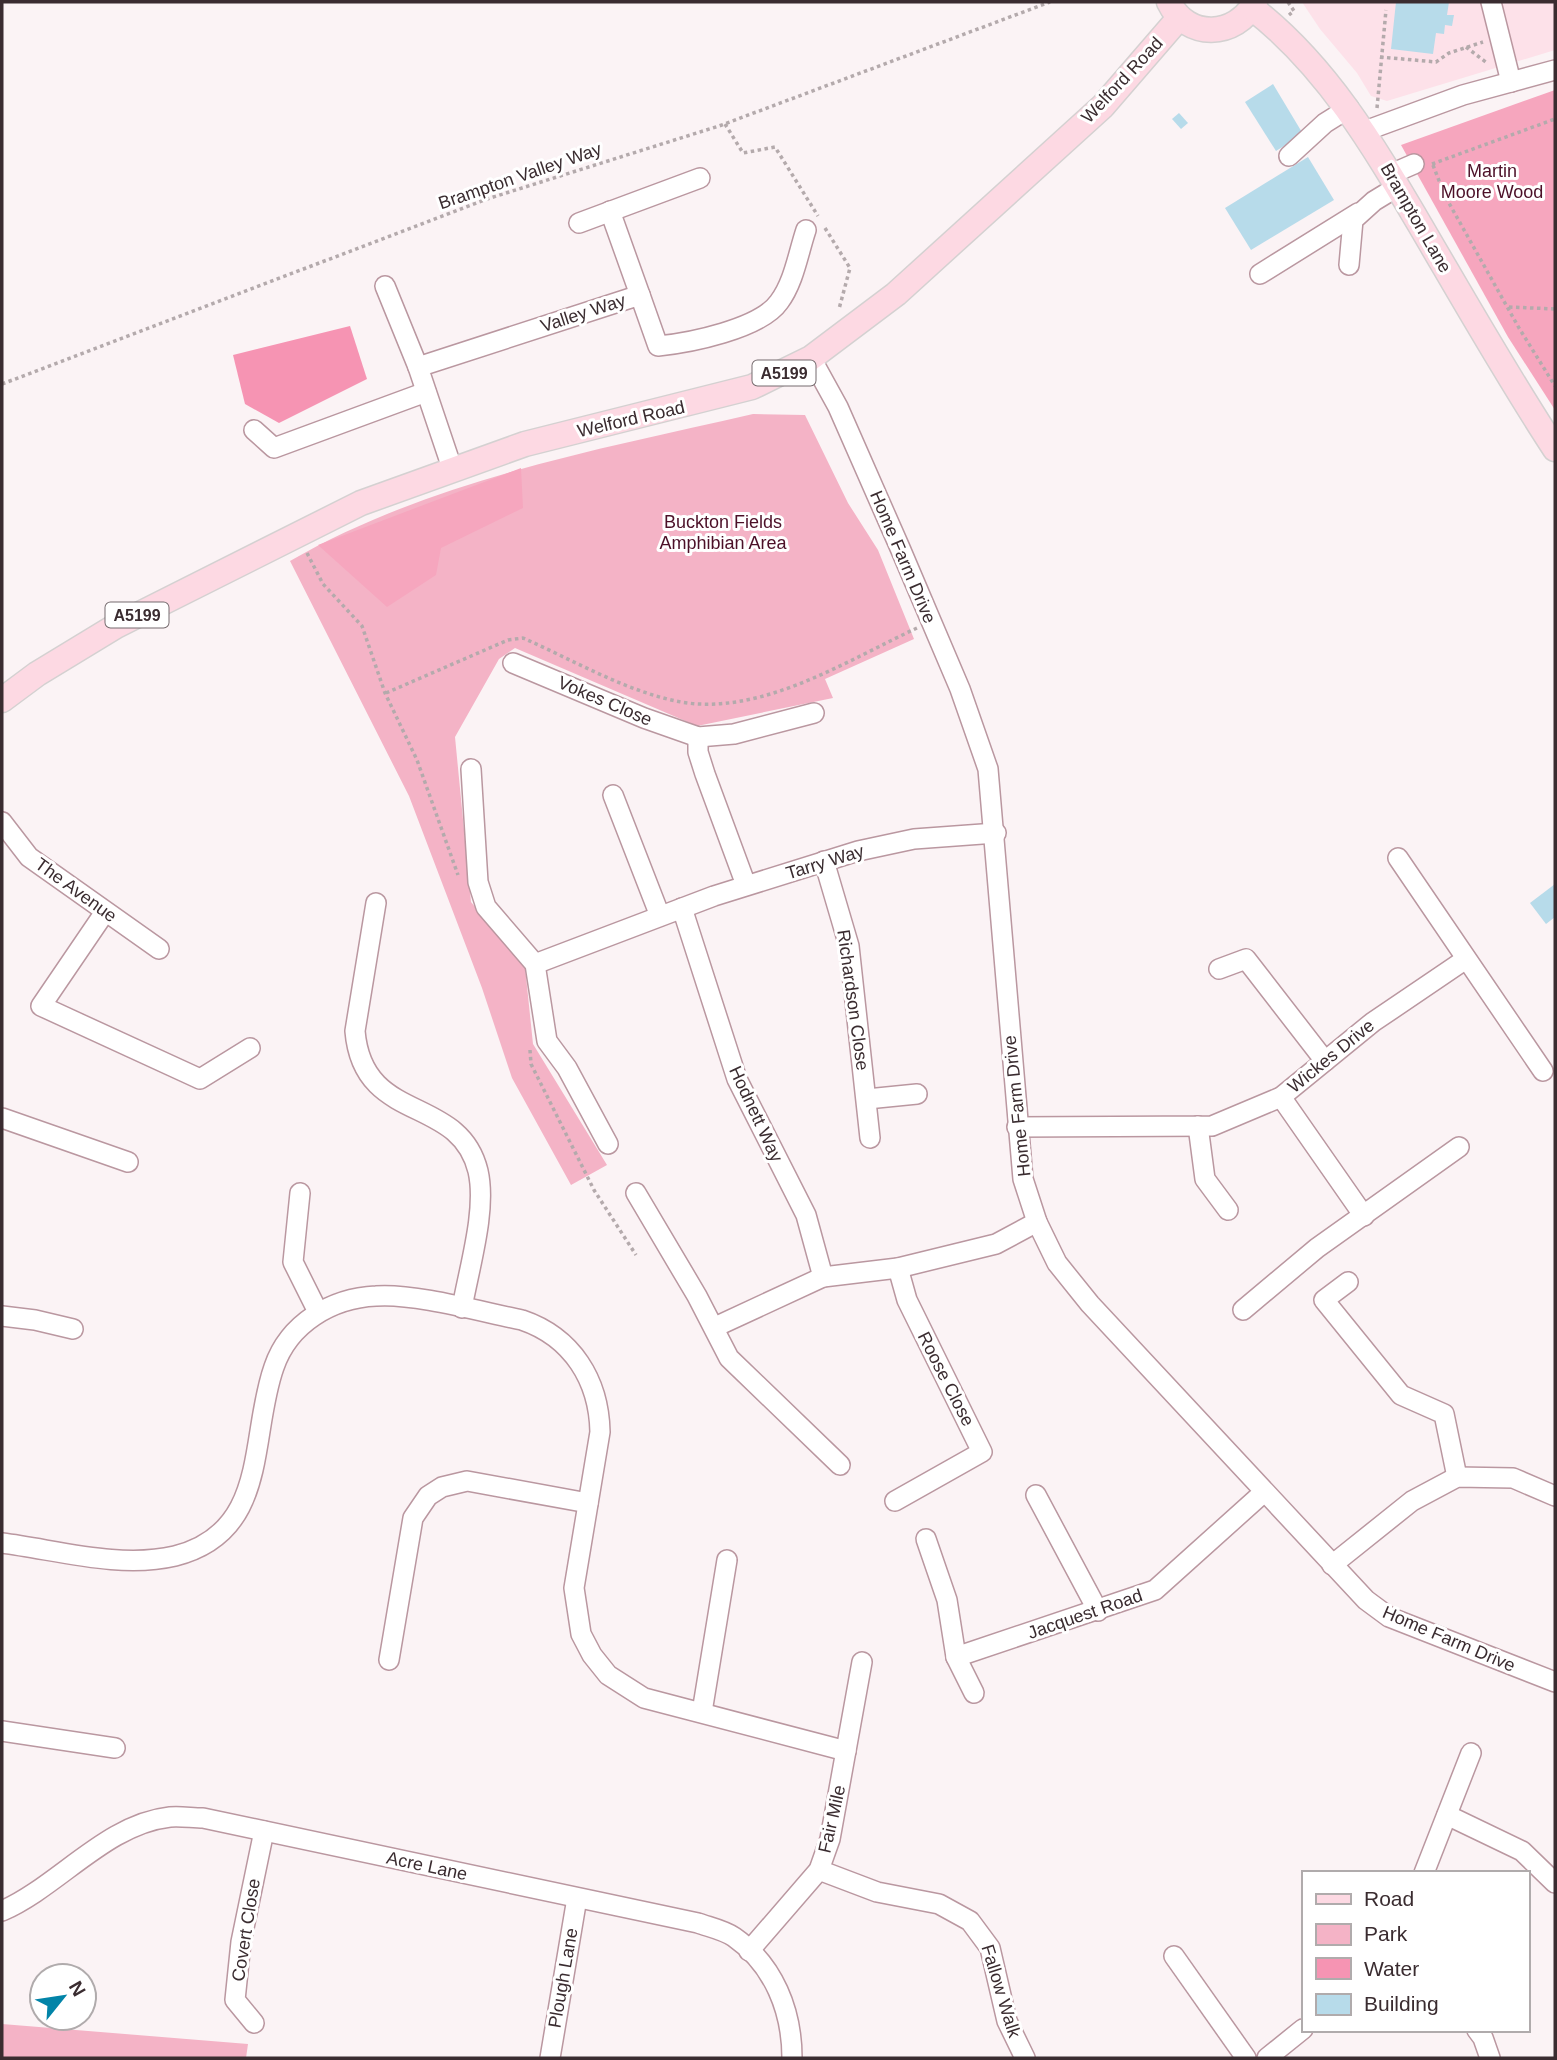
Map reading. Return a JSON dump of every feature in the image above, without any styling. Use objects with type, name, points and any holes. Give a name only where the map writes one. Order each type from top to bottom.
[{"type":"main road","points":[[1174,10],[1199,29],[1221,30],[1241,20],[1254,5]]},
{"type":"main road","name":"Brampton Lane","points":[[1254,5],[1349,108],[1365,131],[1508,376],[1555,449]]},
{"type":"main road","name":"Welford Road","points":[[2,701],[116,626],[181,591],[361,503],[452,468],[525,444],[752,387],[811,358],[896,294],[1102,106],[1174,10]]},
{"type":"street","points":[[1491,2],[1502,36],[1511,82]]},
{"type":"street","points":[[1365,131],[1428,107],[1555,71]]},
{"type":"street","points":[[1289,156],[1325,123],[1349,108]]},
{"type":"street","points":[[1349,265],[1353,220],[1394,181],[1424,165]]},
{"type":"street","points":[[579,223],[701,178]]},
{"type":"street","points":[[610,211],[640,295]]},
{"type":"street","points":[[1260,274],[1359,213]]},
{"type":"street","name":"Valley Way","points":[[418,367],[640,295],[657,346],[702,340],[766,316],[779,303],[790,283],[806,230]]},
{"type":"street","points":[[385,286],[418,367],[452,468]]},
{"type":"street","name":"Home Farm Drive","points":[[811,358],[838,407],[960,689],[988,768],[996,833],[1023,1179],[1037,1222],[1057,1263],[1090,1304],[1263,1493],[1366,1600],[1389,1617],[1555,1682]]},
{"type":"street","points":[[254,430],[274,448],[426,392]]},
{"type":"street","name":"Vokes Close","points":[[513,663],[644,718],[698,737],[734,734],[814,713]]},
{"type":"street","points":[[698,737],[698,752],[705,774],[747,885]]},
{"type":"street","points":[[471,769],[478,882],[486,907],[500,928],[534,964],[547,1041],[567,1068],[608,1144]]},
{"type":"street","points":[[613,795],[660,916]]},
{"type":"street","name":"The Avenue","points":[[2,822],[29,857],[159,949]]},
{"type":"street","name":"Tarry Way","points":[[534,964],[682,908],[824,861],[914,839],[996,833]]},
{"type":"street","points":[[1398,858],[1544,1071]]},
{"type":"street","name":"Richardson Close","points":[[824,861],[849,946],[870,1138]]},
{"type":"street","points":[[376,903],[355,1031],[357,1049],[373,1080],[386,1094],[402,1105],[441,1119],[458,1134],[470,1150],[481,1190],[462,1308]]},
{"type":"street","name":"Hodnett Way","points":[[682,908],[737,1079],[749,1108],[806,1214],[823,1277]]},
{"type":"street","points":[[105,912],[41,1006],[200,1079],[250,1048]]},
{"type":"street","points":[[1219,969],[1246,959],[1325,1061]]},
{"type":"street","name":"Wickes Drive","points":[[1017,1127],[1212,1126],[1280,1097],[1373,1022],[1466,959]]},
{"type":"street","points":[[867,1099],[917,1094]]},
{"type":"street","points":[[1280,1097],[1364,1216]]},
{"type":"street","points":[[2,1118],[128,1163]]},
{"type":"street","points":[[1198,1126],[1205,1179],[1228,1210]]},
{"type":"street","points":[[1243,1310],[1317,1248],[1391,1198],[1459,1147]]},
{"type":"street","points":[[300,1193],[293,1262],[318,1312]]},
{"type":"street","points":[[636,1193],[715,1327],[729,1358],[840,1465]]},
{"type":"street","points":[[715,1327],[823,1277],[898,1268],[996,1244],[1037,1222]]},
{"type":"street","name":"Roose Close","points":[[895,1501],[947,1469],[982,1452],[907,1300],[898,1268]]},
{"type":"street","points":[[1348,1282],[1324,1300],[1401,1395],[1444,1414],[1457,1477]]},
{"type":"street","points":[[2,1543],[144,1560],[179,1555],[218,1532],[245,1501],[274,1367],[285,1346],[318,1312],[352,1299],[376,1296],[462,1308],[543,1327],[561,1341],[586,1370],[600,1414],[574,1588],[581,1634],[592,1655],[608,1675],[644,1698],[846,1751]]},
{"type":"street","points":[[2,1316],[73,1329]]},
{"type":"street","points":[[1332,1565],[1412,1501],[1457,1477],[1513,1478],[1555,1496]]},
{"type":"street","points":[[389,1660],[413,1518],[428,1496],[442,1487],[467,1481],[588,1503]]},
{"type":"street","name":"Jacquest Road","points":[[956,1657],[1155,1590],[1263,1493]]},
{"type":"street","points":[[1036,1495],[1098,1611]]},
{"type":"street","points":[[926,1539],[947,1600],[956,1657],[974,1693]]},
{"type":"street","points":[[702,1712],[727,1560]]},
{"type":"street","name":"Fair Mile","points":[[749,1951],[819,1870],[831,1839],[862,1662]]},
{"type":"street","points":[[2,1731],[115,1748]]},
{"type":"street","points":[[1425,1871],[1471,1753]]},
{"type":"street","points":[[1447,1815],[1522,1851],[1555,1882]]},
{"type":"street","name":"Acre Lane","points":[[2,1911],[31,1896],[121,1833],[170,1817],[203,1818],[698,1923],[732,1935],[766,1972],[788,2012],[792,2058]]},
{"type":"street","name":"Covert Close","points":[[254,2023],[235,2000],[241,1942],[264,1830]]},
{"type":"street","name":"Fallow Walk","points":[[819,1870],[877,1892],[939,1904],[970,1921],[990,1948],[1007,2021],[1025,2058]]},
{"type":"street","name":"Plough Lane","points":[[550,2058],[577,1898]]},
{"type":"street","points":[[1174,1956],[1246,2058]]},
{"type":"street","points":[[1267,2058],[1302,2030]]},
{"type":"street","points":[[1478,2032],[1483,2038],[1490,2058]]},
{"type":"path","name":"Brampton Valley Way","points":[[2,384],[487,199],[725,124],[1050,2]]},
{"type":"path","points":[[1287,2],[1294,11]]},
{"type":"path","points":[[1377,108],[1386,10]]},
{"type":"path","points":[[1380,57],[1436,62],[1449,52],[1502,36]]},
{"type":"path","points":[[1466,47],[1494,69]]},
{"type":"path","points":[[1555,119],[1424,165],[1445,196],[1509,307],[1518,328],[1555,386]]},
{"type":"path","points":[[725,124],[743,153],[775,147],[850,268],[839,309]]},
{"type":"path","points":[[1509,307],[1555,309]]},
{"type":"path","points":[[386,693],[508,640],[523,638],[643,691],[682,702],[730,704],[773,695],[931,622]]},
{"type":"shaded area","points":[[1302,2],[1555,2],[1555,50],[1387,101],[1371,96],[1357,73],[1320,29]]},
{"type":"green space","name":"Martin Moore Wood","points":[[1555,90],[1555,410],[1508,337],[1401,145]]},
{"type":"green space","name":"Buckton Fields Amphibian Area","points":[[753,414],[805,415],[848,503],[878,550],[914,639],[825,679],[833,698],[697,726],[515,648],[499,659],[455,737],[471,902],[525,967],[533,1044],[607,1165],[571,1185],[512,1078],[482,988],[409,796],[290,561],[344,533],[457,488],[575,455]]},
{"type":"green space","points":[[521,468],[523,508],[441,548],[436,575],[387,607],[318,545]]},
{"type":"green space","points":[[2,2024],[28,2026],[28,2032],[98,2032],[248,2044],[246,2058],[2,2058]]},
{"type":"water","points":[[350,326],[367,379],[279,423],[245,404],[233,355]]},
{"type":"building","points":[[1396,2],[1449,2],[1447,15],[1454,15],[1452,26],[1445,25],[1444,34],[1436,33],[1433,54],[1391,49]]},
{"type":"building","points":[[1273,84],[1303,134],[1276,151],[1245,102]]},
{"type":"building","points":[[1179,113],[1188,123],[1181,129],[1172,119]]},
{"type":"building","points":[[1308,157],[1334,200],[1251,250],[1225,208]]},
{"type":"building","points":[[1555,884],[1555,917],[1546,924],[1530,903]]}]
